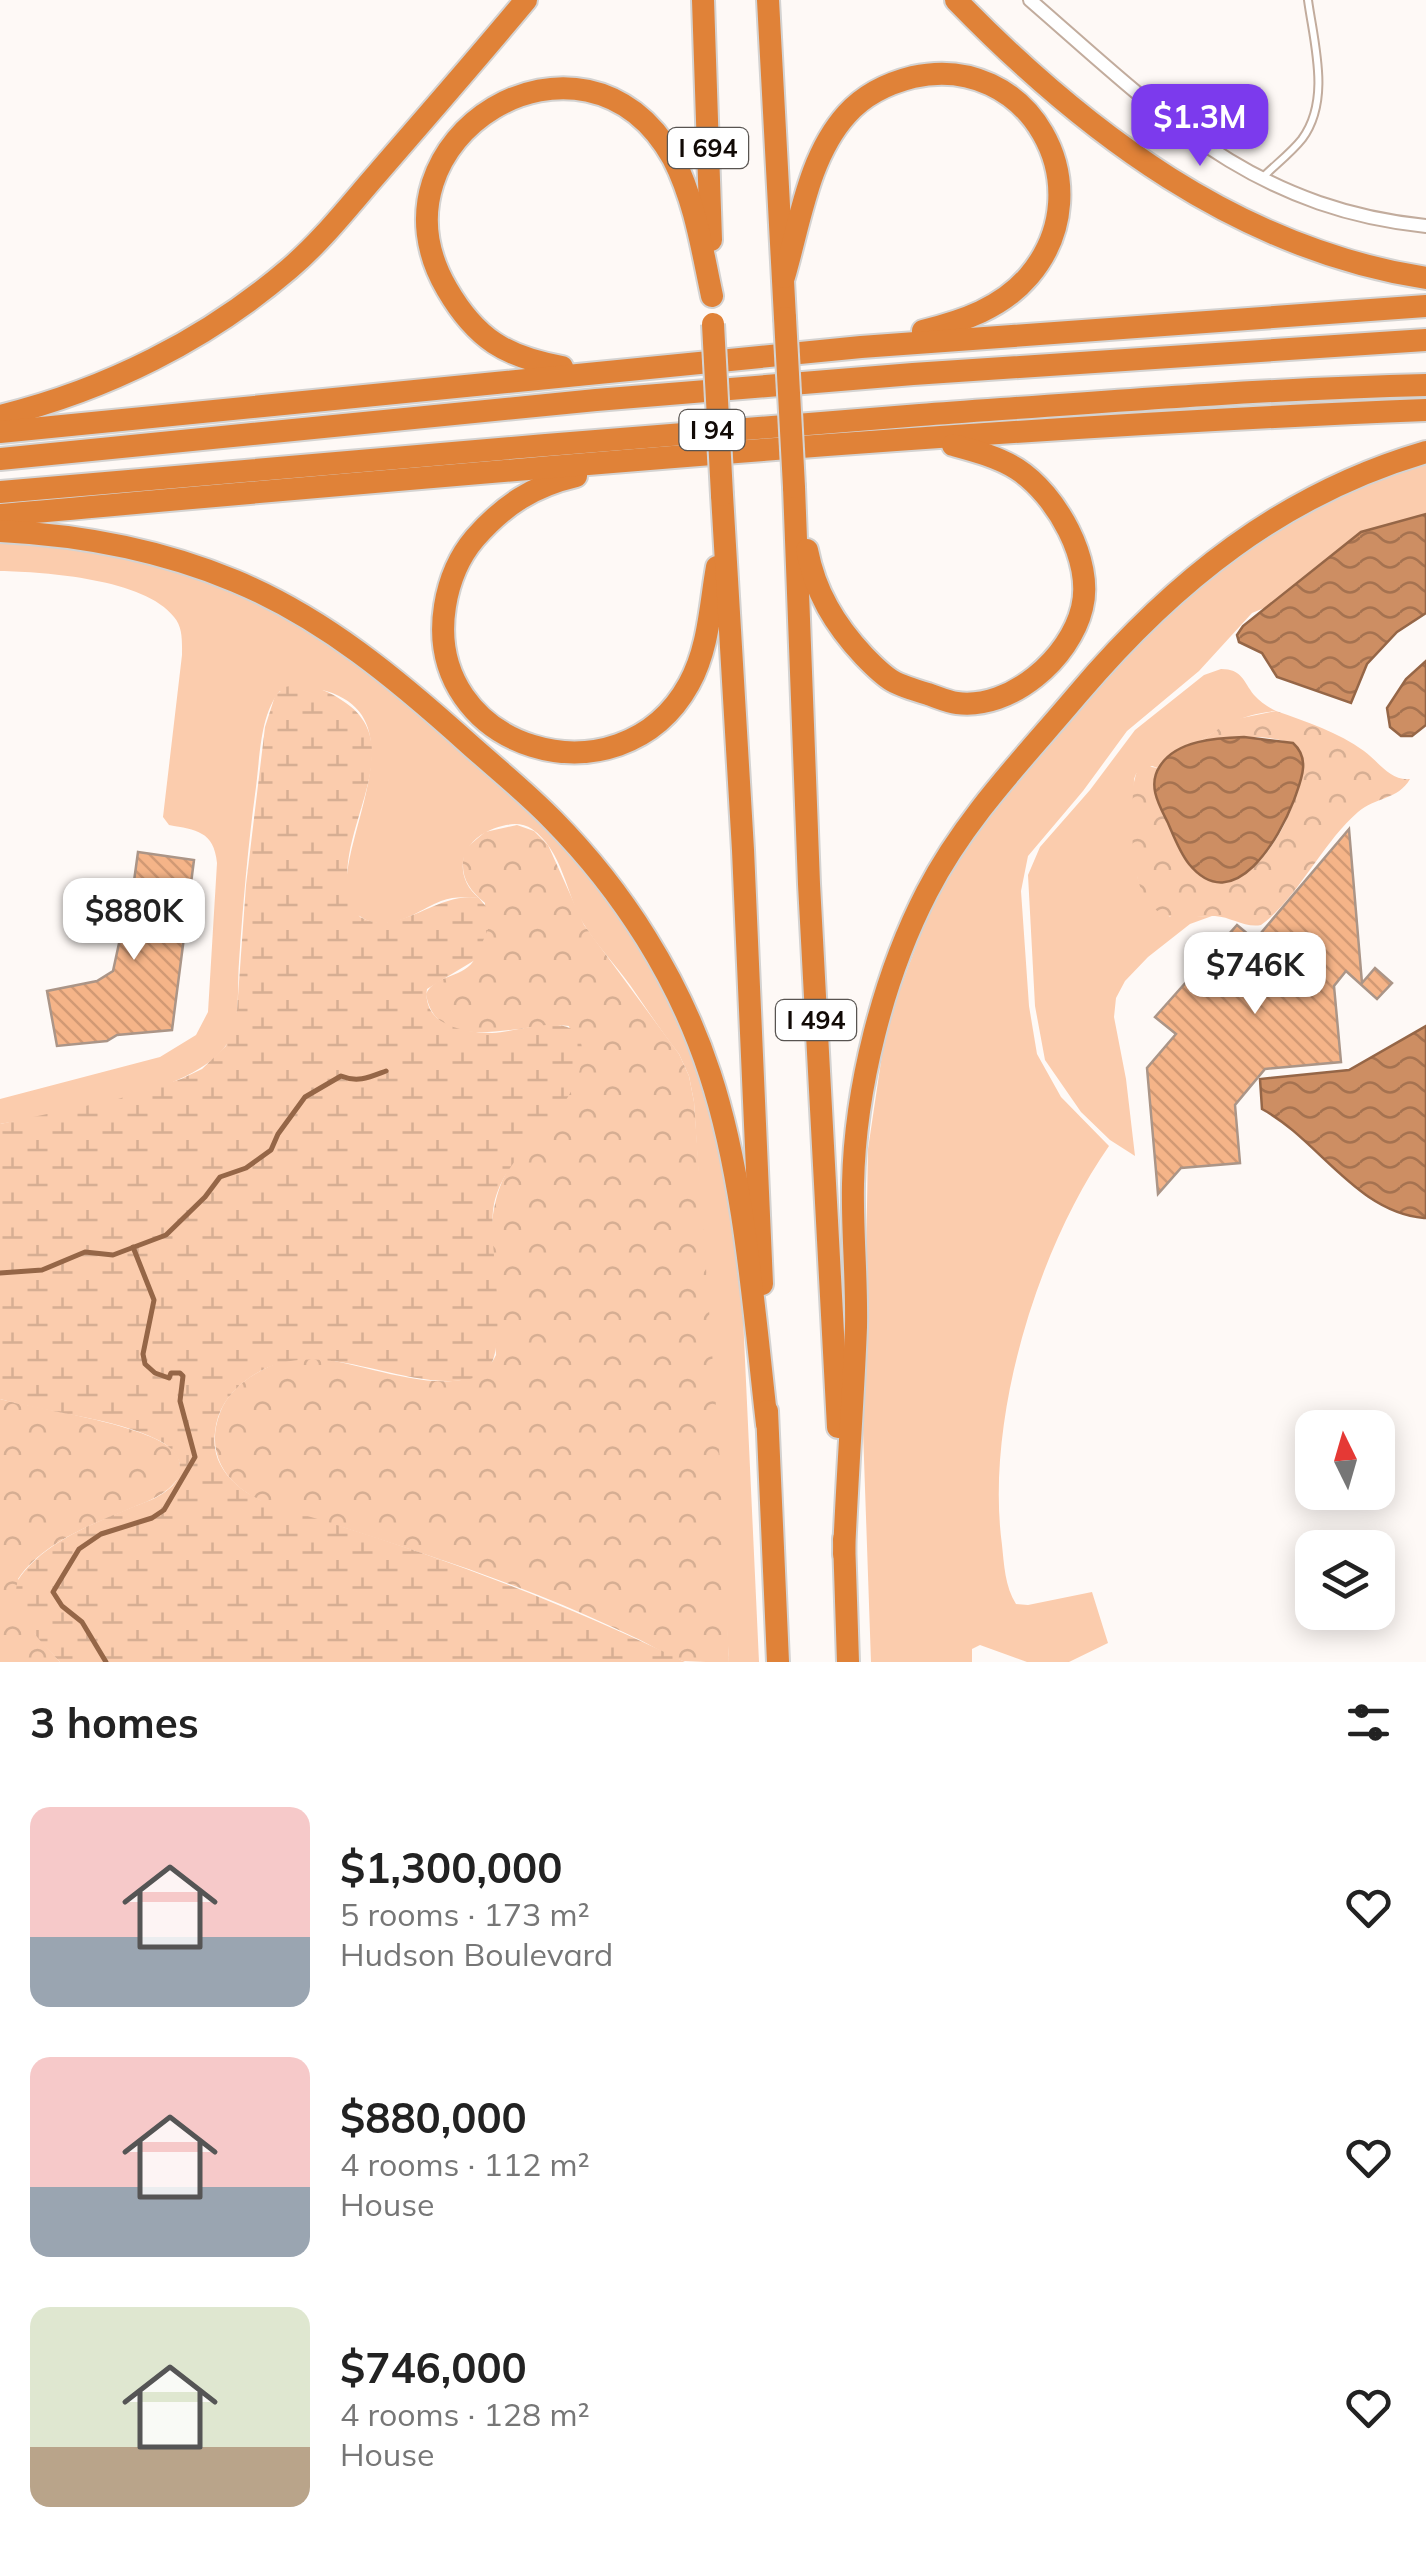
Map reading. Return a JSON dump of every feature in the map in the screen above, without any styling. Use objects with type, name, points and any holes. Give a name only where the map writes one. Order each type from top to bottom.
[{"type":"highway","points":[[0,416],[69,396],[130,372],[248,302],[294,265],[333,224],[526,0]]},
{"type":"highway","name":"I 694","points":[[703,0],[712,296]]},
{"type":"highway","name":"I 694","points":[[768,0],[794,486]]},
{"type":"highway","points":[[956,0],[1018,60],[1108,136],[1194,196],[1247,224],[1319,254],[1426,278]]},
{"type":"highway","points":[[784,276],[820,158],[837,127],[856,106],[892,83],[932,73],[973,78],[1018,102],[1050,145],[1061,185],[1054,234],[1036,266],[1006,298],[971,318],[862,348]]},
{"type":"highway","points":[[590,372],[527,360],[493,343],[458,309],[431,255],[426,202],[442,161],[463,129],[506,96],[539,85],[581,84],[624,102],[638,113],[663,142],[685,183],[712,296]]},
{"type":"highway","name":"I 494","points":[[712,296],[758,1136],[778,1662]]},
{"type":"highway","points":[[0,432],[590,372],[1426,306]]},
{"type":"highway","name":"I 94","points":[[0,459],[616,399],[1426,340]]},
{"type":"highway","name":"I 94","points":[[0,492],[671,433],[1140,399],[1426,385]]},
{"type":"highway","points":[[0,515],[653,459],[1082,428],[1426,410]]},
{"type":"highway","points":[[794,486],[812,578],[840,630],[864,656],[890,682],[959,704],[994,698],[1038,676],[1073,632],[1083,601],[1076,546],[1047,496],[1017,469],[994,457],[954,445],[910,442]]},
{"type":"highway","points":[[844,1554],[856,1324],[856,1130],[894,972],[927,893],[996,788],[1157,606],[1214,560],[1298,505],[1370,471],[1426,452]]},
{"type":"highway","points":[[653,459],[534,489],[490,520],[460,559],[446,600],[444,644],[458,685],[488,722],[521,744],[576,754],[622,744],[670,710],[687,688],[705,642],[724,526]]},
{"type":"highway","name":"I 494","points":[[794,486],[809,884],[848,1662]]},
{"type":"highway","points":[[0,531],[72,538],[151,553],[233,580],[299,612],[425,703],[522,789],[572,840],[650,942],[710,1073],[734,1180],[767,1424]]},
{"type":"street","points":[[1030,0],[1193,139],[1261,179],[1334,209],[1426,226]]},
{"type":"lane","points":[[1261,179],[1302,138],[1316,111],[1318,76],[1308,0]]},
{"type":"green space","points":[[1426,459],[1426,555],[1300,593],[1252,613],[1199,671],[1127,731],[1028,856],[1021,891],[1029,1006],[1037,1054],[1061,1097],[1109,1146],[1060,1234],[1022,1337],[1001,1444],[1003,1560],[1016,1604],[1092,1592],[1108,1643],[1069,1662],[1027,1662],[980,1645],[972,1649],[972,1662],[871,1662],[863,1430],[868,1149],[883,1048],[927,917],[960,857],[1001,798],[1157,619],[1291,516]]},
{"type":"green space","points":[[0,539],[128,556],[211,581],[286,615],[383,680],[570,848],[635,935],[686,1032],[710,1102],[733,1218],[742,1295],[759,1662],[729,1662],[694,1102],[689,1076],[679,1054],[583,923],[551,849],[532,829],[520,824],[506,825],[487,832],[467,849],[464,874],[479,898],[446,899],[388,923],[369,921],[350,905],[347,879],[370,772],[370,738],[358,710],[326,691],[280,691],[268,711],[262,736],[246,875],[236,1015],[227,1044],[210,1061],[156,1089],[0,1124],[0,1099],[160,1057],[196,1035],[208,1012],[217,863],[208,838],[169,825],[163,817],[182,655],[177,621],[160,604],[118,586],[68,576],[0,571]]},
{"type":"green space","points":[[1221,669],[1238,674],[1256,698],[1276,711],[1234,721],[1171,756],[1158,768],[1152,766],[1136,774],[1134,779],[1133,840],[1138,879],[1149,902],[1170,917],[1212,916],[1190,924],[1148,957],[1125,981],[1116,998],[1114,1017],[1135,1156],[1110,1140],[1081,1112],[1045,1060],[1035,1006],[1028,875],[1040,847],[1135,730],[1204,675]]},
{"type":"green space","points":[[300,684],[343,701],[364,722],[372,747],[370,774],[348,862],[349,891],[360,917],[389,922],[463,898],[479,898],[488,909],[488,929],[475,960],[427,989],[434,1015],[453,1027],[479,1032],[563,1026],[574,1031],[581,1041],[582,1057],[568,1097],[512,1165],[494,1204],[497,1343],[484,1373],[472,1379],[448,1381],[318,1360],[269,1367],[239,1386],[221,1410],[214,1440],[219,1462],[237,1485],[266,1502],[494,1580],[685,1662],[60,1662],[22,1614],[16,1592],[18,1580],[28,1567],[82,1529],[160,1495],[176,1481],[180,1468],[171,1449],[141,1432],[0,1399],[0,1124],[118,1099],[181,1079],[202,1069],[226,1046],[237,1010],[246,885],[265,727],[275,696],[285,687]]},
{"type":"green space","points":[[1276,711],[1344,738],[1391,774],[1410,779],[1399,791],[1365,807],[1345,824],[1286,901],[1261,925],[1215,916],[1173,917],[1154,908],[1144,895],[1134,859],[1136,774],[1145,766],[1158,768],[1155,783],[1161,805],[1193,867],[1218,881],[1242,875],[1265,855],[1284,826],[1301,765],[1295,745],[1259,737],[1196,744],[1232,720]]},
{"type":"green space","points":[[517,825],[534,831],[548,845],[584,925],[679,1054],[689,1076],[722,1490],[729,1662],[683,1661],[514,1586],[276,1508],[231,1480],[217,1453],[215,1434],[226,1401],[244,1382],[276,1364],[297,1359],[332,1360],[439,1381],[463,1380],[483,1372],[496,1355],[490,1257],[494,1207],[511,1165],[557,1108],[579,1070],[569,1026],[465,1031],[447,1026],[434,1014],[426,994],[436,983],[465,969],[477,952],[485,903],[466,879],[465,849],[485,832]]},
{"type":"green space","points":[[0,1399],[136,1431],[169,1447],[180,1463],[180,1475],[162,1494],[65,1538],[39,1556],[18,1579],[35,1634],[60,1662],[0,1662]]},
{"type":"water","points":[[1426,514],[1426,613],[1397,632],[1367,664],[1351,703],[1277,677],[1262,653],[1239,642],[1237,635],[1243,626],[1361,532]]},
{"type":"water","points":[[1426,661],[1426,725],[1412,736],[1401,736],[1390,727],[1387,708],[1406,679]]},
{"type":"water","points":[[1244,737],[1293,743],[1303,763],[1299,785],[1278,833],[1253,866],[1238,878],[1222,882],[1206,879],[1189,864],[1177,845],[1158,802],[1154,780],[1167,757],[1186,746]]},
{"type":"water","points":[[1426,1026],[1424,1218],[1378,1203],[1262,1109],[1260,1079],[1349,1070]]},
{"type":"building","points":[[1349,829],[1362,983],[1375,968],[1392,983],[1377,999],[1346,971],[1334,986],[1341,1062],[1265,1069],[1235,1105],[1240,1163],[1181,1168],[1158,1194],[1147,1068],[1176,1034],[1155,1017],[1237,925],[1255,940]]},
{"type":"building","points":[[138,852],[194,860],[172,1030],[57,1046],[47,991],[97,981],[113,971],[128,902],[131,903]]},
{"type":"waterway","points":[[0,1273],[42,1270],[85,1252],[113,1255],[166,1235],[220,1177],[246,1168],[271,1150],[305,1097],[341,1076],[358,1079],[386,1071]]},
{"type":"waterway","points":[[106,1662],[82,1622],[62,1606],[53,1592],[79,1549],[101,1534],[152,1518],[164,1510],[195,1457],[180,1401],[183,1376],[171,1373],[169,1378],[145,1364],[143,1354],[154,1300],[133,1247]]}]
